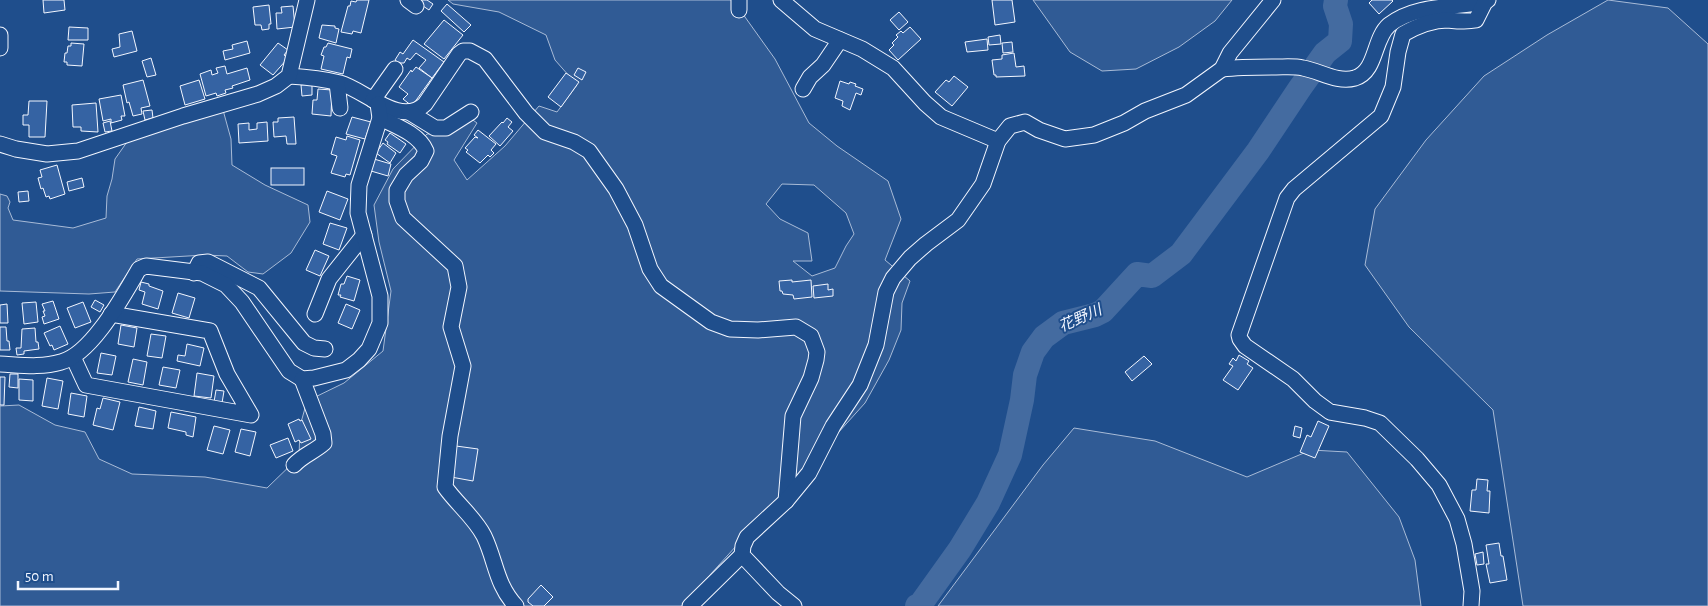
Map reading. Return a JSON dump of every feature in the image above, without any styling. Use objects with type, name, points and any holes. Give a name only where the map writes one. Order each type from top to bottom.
[{"type":"street","points":[[0,144],[16,149],[47,154],[78,151],[183,116],[258,94],[276,86],[290,76],[307,0]]},
{"type":"street","points":[[781,0],[815,29],[862,49],[893,68],[942,117],[998,140]]},
{"type":"street","points":[[690,606],[742,556],[743,546],[747,537],[786,502],[810,473],[833,426],[860,386],[876,345],[886,292],[893,278],[910,258],[958,220],[983,184],[998,140],[1010,126],[1025,122],[1039,130],[1065,140],[1094,135],[1124,123],[1145,111],[1186,95],[1222,68],[1230,53],[1273,0]]},
{"type":"street","points":[[1222,68],[1303,68],[1339,79],[1356,78],[1365,72],[1380,35],[1403,16],[1434,7],[1466,6],[1487,1]]},
{"type":"street","points":[[1471,606],[1472,591],[1464,544],[1457,519],[1439,485],[1417,459],[1380,424],[1365,418],[1330,412],[1293,379],[1245,346],[1239,334],[1287,198],[1294,189],[1381,116],[1393,87],[1398,52],[1403,34],[1430,22],[1476,20],[1487,1]]},
{"type":"street","points":[[0,35],[0,48]]},
{"type":"street","points":[[803,89],[810,77],[823,65],[840,40]]},
{"type":"street","points":[[377,107],[401,112],[420,110],[459,54],[463,51],[470,51],[485,60],[526,113],[545,132],[574,142],[589,151],[616,189],[635,225],[650,269],[661,286],[712,322],[730,329],[758,330],[796,327],[811,336],[817,352],[816,360],[811,378],[793,416],[786,502]]},
{"type":"street","points":[[0,364],[38,366],[63,362],[80,353],[98,333],[139,269],[153,266],[202,273],[226,285],[242,302],[289,371],[302,379],[346,370],[363,356],[374,338],[380,323],[380,296],[358,213],[360,185],[377,107],[395,69]]},
{"type":"street","points":[[290,76],[337,82],[361,92],[423,144],[426,151],[421,161],[406,175],[401,183],[397,190],[397,201],[403,218],[455,266],[458,287],[451,327],[464,366],[450,436],[445,487],[484,536],[498,578],[516,606]]},
{"type":"street","points":[[337,82],[340,108]]},
{"type":"street","points":[[410,112],[435,128],[446,128],[471,112]]},
{"type":"street","points":[[314,314],[329,279],[364,235]]},
{"type":"street","points":[[194,273],[198,263],[208,262],[259,288],[304,343],[314,348],[325,349]]},
{"type":"street","points":[[73,357],[86,385],[251,415],[227,374],[210,331],[111,314]]},
{"type":"street","points":[[294,465],[302,456],[316,450],[324,443],[302,379]]},
{"type":"street","points":[[742,556],[778,593],[794,606]]},
{"type":"shaded area","points":[[448,0],[735,0],[775,59],[809,123],[837,146],[888,181],[901,219],[885,260],[910,281],[902,303],[901,330],[889,360],[865,403],[682,606],[0,606],[0,406],[19,405],[55,425],[85,432],[99,459],[132,474],[205,477],[267,488],[299,457],[300,426],[307,401],[344,383],[383,351],[391,291],[379,242],[374,205],[393,169],[427,134],[448,133],[466,115],[477,123],[454,160],[467,180],[505,146],[539,106],[557,112],[577,85],[555,60],[546,35],[499,12],[453,4]],"holes":[[[782,184],[814,185],[846,213],[854,234],[835,268],[812,276],[793,261],[812,261],[808,233],[780,219],[766,204]]]},
{"type":"shaded area","points":[[1033,0],[1232,0],[1215,21],[1179,47],[1136,69],[1102,71],[1070,52]]},
{"type":"shaded area","points":[[1608,0],[1668,8],[1708,44],[1708,606],[1523,606],[1493,410],[1409,327],[1365,265],[1375,209],[1426,140],[1484,76],[1547,35]]},
{"type":"shaded area","points":[[223,110],[231,139],[232,165],[265,185],[308,205],[310,222],[291,253],[263,274],[248,272],[227,256],[205,255],[137,259],[115,292],[89,294],[0,291],[0,194],[7,196],[10,202],[8,208],[13,220],[73,228],[106,218],[107,196],[115,159],[127,142]]},
{"type":"shaded area","points":[[1074,428],[1155,441],[1247,477],[1311,450],[1347,452],[1399,517],[1415,560],[1421,606],[938,606],[1043,465]]},
{"type":"building","points":[[43,0],[64,0],[65,10],[44,13]]},
{"type":"building","points":[[357,0],[369,0],[361,33],[353,31],[352,34],[341,32],[348,6],[350,6],[351,1],[356,2]]},
{"type":"building","points":[[414,0],[427,0],[433,4],[429,10]]},
{"type":"building","points":[[992,0],[1012,0],[1015,22],[995,25]]},
{"type":"building","points":[[1372,0],[1393,1],[1379,14],[1369,3]]},
{"type":"building","points":[[447,4],[471,25],[464,32],[441,11]]},
{"type":"building","points":[[269,5],[271,24],[269,24],[269,29],[262,30],[261,25],[255,25],[253,7]]},
{"type":"building","points":[[293,6],[295,27],[277,29],[276,13],[282,13],[281,7]]},
{"type":"building","points":[[899,12],[908,22],[899,30],[890,20]]},
{"type":"building","points":[[444,20],[463,35],[444,59],[424,44]]},
{"type":"building","points":[[322,25],[335,26],[335,28],[339,29],[336,43],[319,38]]},
{"type":"building","points":[[69,27],[88,28],[88,40],[68,40]]},
{"type":"building","points":[[910,27],[921,39],[898,60],[889,50],[894,45],[892,43],[898,37],[896,35],[901,31],[903,33]]},
{"type":"building","points":[[132,31],[137,51],[114,57],[112,49],[120,47],[119,34]]},
{"type":"building","points":[[1000,35],[1001,44],[989,45],[988,37]]},
{"type":"building","points":[[987,39],[988,50],[967,52],[965,42]]},
{"type":"building","points":[[413,40],[444,62],[432,78],[419,68],[426,60],[416,53],[410,60],[407,58],[404,63],[399,63],[395,60],[400,52],[403,54]]},
{"type":"building","points":[[247,41],[250,53],[225,60],[223,51],[233,49],[232,45]]},
{"type":"building","points":[[1012,42],[1013,52],[1003,53],[1002,43]]},
{"type":"building","points":[[71,43],[84,44],[82,66],[67,65],[67,62],[64,62],[65,53],[67,53],[68,46],[71,46]]},
{"type":"building","points":[[278,43],[288,50],[284,55],[288,58],[273,75],[260,65]]},
{"type":"building","points":[[328,43],[352,49],[350,58],[347,57],[343,74],[321,69],[324,56],[321,55]]},
{"type":"building","points":[[1014,53],[1016,67],[1024,66],[1025,76],[996,77],[992,60],[1002,59],[1002,55]]},
{"type":"building","points":[[151,58],[156,75],[147,77],[142,61]]},
{"type":"building","points":[[225,66],[227,74],[247,68],[250,80],[232,86],[233,88],[225,90],[226,93],[217,96],[216,93],[206,96],[200,74],[211,70],[212,75],[218,73],[216,68]]},
{"type":"building","points":[[416,67],[432,78],[412,106],[403,99],[408,94],[399,87],[411,70],[412,72]]},
{"type":"building","points":[[578,68],[586,72],[582,80],[574,75]]},
{"type":"building","points":[[566,73],[579,82],[561,107],[548,97]]},
{"type":"building","points":[[954,76],[968,87],[952,106],[935,92],[946,80],[949,82]]},
{"type":"building","points":[[143,80],[150,106],[141,108],[142,114],[133,116],[129,102],[127,103],[123,85]]},
{"type":"building","points":[[199,80],[205,99],[185,105],[180,86]]},
{"type":"building","points":[[840,81],[856,84],[855,86],[863,89],[861,95],[856,93],[850,110],[842,106],[843,101],[835,98]]},
{"type":"building","points":[[312,84],[312,95],[302,96],[301,85]]},
{"type":"building","points":[[318,89],[332,90],[331,116],[312,114],[313,100],[317,100]]},
{"type":"building","points":[[121,95],[125,116],[121,116],[122,120],[111,123],[111,119],[103,121],[99,99]]},
{"type":"building","points":[[29,101],[47,101],[45,137],[29,137],[29,125],[23,125],[23,115],[28,115]]},
{"type":"building","points":[[96,103],[98,132],[81,131],[81,127],[73,127],[72,105]]},
{"type":"building","points":[[152,110],[153,118],[145,120],[143,111]]},
{"type":"building","points":[[294,117],[296,144],[287,144],[286,136],[274,137],[273,122],[278,122],[278,118]]},
{"type":"building","points":[[352,117],[371,122],[365,139],[346,134]]},
{"type":"building","points":[[507,118],[512,122],[508,127],[513,131],[500,146],[489,136]]},
{"type":"building","points":[[110,121],[112,131],[105,132],[103,123]]},
{"type":"building","points":[[267,122],[268,141],[239,143],[238,124],[249,123],[249,130],[257,129],[257,123]]},
{"type":"building","points":[[478,130],[496,144],[491,150],[494,153],[490,157],[488,155],[480,163],[466,152],[468,150],[465,148],[475,137],[478,138],[474,135]]},
{"type":"building","points":[[390,133],[406,144],[400,153],[387,144],[388,142],[385,140]]},
{"type":"building","points":[[347,136],[360,140],[350,175],[346,174],[345,177],[331,173],[337,156],[331,154],[336,137],[346,140]]},
{"type":"building","points":[[383,143],[396,153],[390,163],[376,153]]},
{"type":"building","points":[[374,159],[391,164],[388,176],[371,171]]},
{"type":"building","points":[[57,165],[65,194],[50,199],[49,196],[46,197],[43,188],[41,189],[38,178],[42,177],[40,170]]},
{"type":"building","points":[[271,168],[304,168],[304,185],[271,185]]},
{"type":"building","points":[[82,178],[84,187],[69,191],[67,182]]},
{"type":"building","points":[[28,191],[29,201],[19,202],[18,192]]},
{"type":"building","points":[[327,191],[348,199],[340,220],[319,212]]},
{"type":"building","points":[[330,223],[347,228],[339,250],[323,244]]},
{"type":"building","points":[[315,250],[329,256],[320,276],[306,270]]},
{"type":"building","points":[[347,276],[360,280],[354,301],[338,295],[341,284],[344,284]]},
{"type":"building","points":[[792,280],[792,282],[811,280],[812,297],[794,299],[793,295],[783,294],[780,291],[779,281]]},
{"type":"building","points":[[141,282],[163,291],[158,309],[142,304],[145,292],[139,290]]},
{"type":"building","points":[[828,284],[828,290],[833,289],[833,296],[814,298],[813,286]]},
{"type":"building","points":[[178,293],[195,298],[189,318],[172,313]]},
{"type":"building","points":[[95,300],[104,305],[100,312],[91,307]]},
{"type":"building","points":[[53,301],[59,319],[44,324],[42,317],[45,316],[43,311],[45,311],[42,304]]},
{"type":"building","points":[[36,302],[38,322],[24,324],[22,303]]},
{"type":"building","points":[[83,302],[91,322],[75,328],[67,308]]},
{"type":"building","points":[[7,304],[8,323],[0,323],[0,305]]},
{"type":"building","points":[[346,304],[360,310],[352,329],[338,323]]},
{"type":"building","points":[[121,325],[137,328],[134,347],[118,344]]},
{"type":"building","points":[[60,326],[68,344],[54,350],[44,333]]},
{"type":"building","points":[[0,327],[6,327],[10,350],[0,350]]},
{"type":"building","points":[[35,328],[36,342],[38,342],[39,349],[24,351],[24,354],[17,355],[16,348],[21,348],[22,329]]},
{"type":"building","points":[[151,334],[166,336],[162,358],[147,356]]},
{"type":"building","points":[[187,344],[204,348],[200,366],[177,361],[178,355],[185,356]]},
{"type":"building","points":[[101,353],[116,356],[112,375],[97,373]]},
{"type":"building","points":[[1239,355],[1249,361],[1247,364],[1253,368],[1238,390],[1223,380],[1233,366],[1229,364],[1233,358],[1236,361]]},
{"type":"building","points":[[1144,356],[1152,364],[1132,381],[1125,372]]},
{"type":"building","points":[[133,359],[147,362],[143,385],[128,382]]},
{"type":"building","points":[[163,367],[180,370],[176,388],[159,385]]},
{"type":"building","points":[[197,373],[214,376],[211,398],[194,396]]},
{"type":"building","points":[[10,374],[18,374],[18,388],[9,387]]},
{"type":"building","points":[[0,377],[5,377],[4,405],[0,405]]},
{"type":"building","points":[[47,378],[63,381],[58,409],[42,406]]},
{"type":"building","points":[[19,379],[33,380],[33,401],[19,400]]},
{"type":"building","points":[[216,390],[224,391],[222,403],[214,402]]},
{"type":"building","points":[[71,393],[87,396],[84,417],[68,414]]},
{"type":"building","points":[[103,398],[120,402],[113,430],[93,425],[97,408],[100,409]]},
{"type":"building","points":[[139,407],[156,411],[153,429],[135,426]]},
{"type":"building","points":[[171,412],[196,417],[193,437],[186,435],[186,432],[168,428]]},
{"type":"building","points":[[299,419],[300,421],[302,420],[311,439],[301,443],[299,440],[295,442],[288,424]]},
{"type":"building","points":[[1318,421],[1329,426],[1315,458],[1300,452],[1307,435],[1311,437]]},
{"type":"building","points":[[214,426],[230,430],[223,454],[207,450]]},
{"type":"building","points":[[1295,426],[1302,428],[1300,438],[1293,436]]},
{"type":"building","points":[[241,429],[256,432],[250,456],[235,452]]},
{"type":"building","points":[[288,438],[293,451],[276,458],[270,445]]},
{"type":"building","points":[[456,446],[478,449],[473,481],[451,477]]},
{"type":"building","points":[[1477,479],[1488,480],[1487,491],[1490,491],[1489,513],[1470,511],[1472,490],[1476,490]]},
{"type":"building","points":[[1499,543],[1507,580],[1490,583],[1486,564],[1489,564],[1486,545]]},
{"type":"building","points":[[1483,552],[1484,564],[1477,565],[1475,554]]},
{"type":"building","points":[[541,585],[553,597],[544,606],[533,606],[528,602],[528,599]]},
{"type":"waterway","name":"花野川","points":[[917,606],[920,605],[960,549],[988,503],[1010,455],[1022,400],[1025,375],[1033,352],[1044,337],[1063,323],[1095,315],[1103,311],[1137,274],[1152,276],[1181,254],[1258,151],[1325,53],[1340,41],[1341,24],[1335,6],[1336,0]]}]
